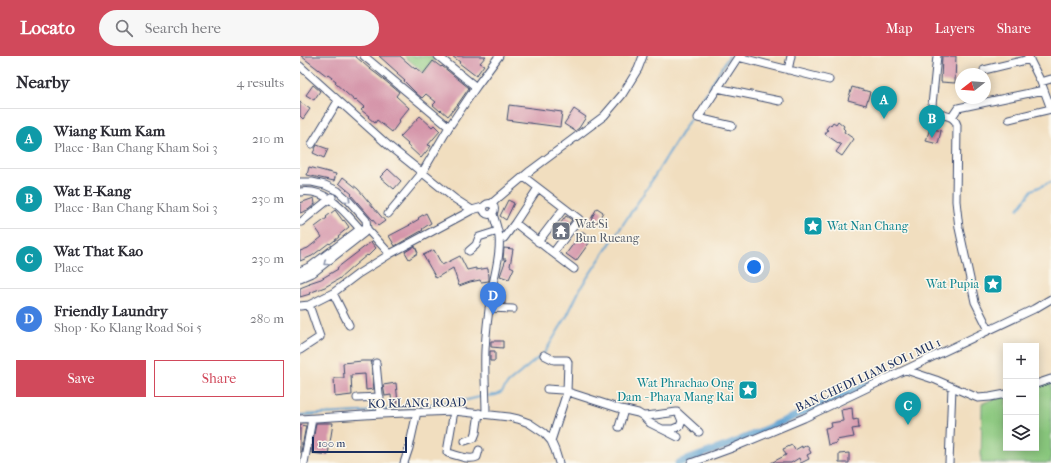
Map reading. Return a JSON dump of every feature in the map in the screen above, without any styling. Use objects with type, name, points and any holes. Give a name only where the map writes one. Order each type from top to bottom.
[{"type":"street","points":[[364,56],[449,127]]},
{"type":"street","points":[[438,56],[476,87]]},
{"type":"street","points":[[388,214],[422,173],[449,127],[499,56]]},
{"type":"street","points":[[300,306],[309,305],[333,293],[358,274],[390,254],[472,210],[483,207],[486,204],[491,204],[604,116],[622,95],[638,69],[643,56]]},
{"type":"street","points":[[788,70],[791,56]]},
{"type":"street","points":[[937,56],[932,105],[935,111],[952,117],[957,125],[956,201],[958,228],[975,302],[988,328]]},
{"type":"street","points":[[732,126],[698,118],[738,57],[829,80]]},
{"type":"street","points":[[991,68],[1029,58],[1041,82],[1051,109],[1009,119]]},
{"type":"street","points":[[300,66],[389,146],[455,199],[472,210]]},
{"type":"street","points":[[1041,82],[1051,79]]},
{"type":"street","points":[[717,88],[780,101]]},
{"type":"street","points":[[952,117],[958,108],[1044,90]]},
{"type":"street","points":[[312,144],[338,101]]},
{"type":"street","points":[[524,177],[579,219],[553,253]]},
{"type":"street","points":[[300,182],[312,182],[325,185],[338,191],[366,220],[364,233],[314,272],[300,278]]},
{"type":"street","points":[[504,238],[538,188]]},
{"type":"street","points":[[301,222],[338,191]]},
{"type":"street","points":[[300,192],[321,194],[330,199],[390,254]]},
{"type":"street","points":[[465,441],[474,438],[483,411],[486,393],[485,350],[489,308],[497,268],[500,241],[492,214],[494,207],[491,204]]},
{"type":"street","points":[[483,207],[484,213],[488,215],[492,214]]},
{"type":"street","points":[[538,242],[564,208]]},
{"type":"street","points":[[515,223],[574,269]]},
{"type":"street","points":[[300,271],[312,266],[364,229]]},
{"type":"street","points":[[469,251],[476,245],[479,237],[498,231]]},
{"type":"street","points":[[333,293],[349,324]]},
{"type":"street","name":"BAN CHEDI LIAM SOI 1 MU 1","points":[[691,463],[732,448],[804,418],[873,384],[906,370],[988,328],[1034,309],[1051,299]]},
{"type":"street","points":[[300,350],[320,337],[309,305]]},
{"type":"street","points":[[489,308],[513,309]]},
{"type":"street","points":[[544,355],[554,360],[568,361],[567,392],[551,442]]},
{"type":"street","points":[[376,363],[381,414]]},
{"type":"street","points":[[906,370],[936,380],[978,398],[1003,395]]},
{"type":"street","points":[[1039,383],[1051,379]]},
{"type":"street","points":[[948,463],[952,387]]},
{"type":"street","points":[[547,389],[562,390],[638,413],[650,423],[678,437]]},
{"type":"street","points":[[357,398],[380,397]]},
{"type":"street","points":[[619,426],[624,410]]},
{"type":"street","points":[[454,411],[447,452],[469,459],[477,457],[479,450]]},
{"type":"street","name":"KO KLANG ROAD","points":[[300,419],[417,412],[483,411],[518,419],[529,423],[544,433],[555,450],[559,463]]},
{"type":"street","points":[[404,463],[417,412]]},
{"type":"street","points":[[643,416],[677,412],[699,432]]},
{"type":"street","points":[[663,430],[673,429],[680,426],[682,421],[679,414]]},
{"type":"street","points":[[304,463],[312,419]]},
{"type":"green space","points":[[404,56],[432,56],[435,59],[424,73]]},
{"type":"green space","points":[[1051,382],[1051,463],[981,463],[982,403],[1003,397],[1003,451],[1039,451],[1039,386]]},
{"type":"building","points":[[301,56],[355,56],[399,92],[396,96],[409,108],[399,120],[400,121],[392,132],[377,120],[375,123],[361,110],[364,107],[335,83],[336,81]]},
{"type":"building","points":[[379,56],[400,56],[423,74],[433,61],[441,67],[442,66],[469,88],[448,116],[433,105],[436,102],[426,94],[422,98],[416,93],[397,74],[398,73]]},
{"type":"building","points":[[452,56],[486,56],[480,63],[484,65],[476,76]]},
{"type":"building","points":[[942,56],[956,56],[955,83],[941,82]]},
{"type":"building","points":[[313,85],[320,91],[314,100],[306,95]]},
{"type":"building","points":[[852,87],[870,92],[866,105],[848,100]]},
{"type":"building","points":[[300,102],[310,109],[303,119],[300,116]]},
{"type":"building","points":[[509,105],[562,112],[560,127],[507,120]]},
{"type":"building","points":[[574,109],[586,117],[579,128],[575,131],[564,124]]},
{"type":"building","points":[[420,116],[432,127],[434,125],[440,131],[428,145],[431,146],[421,158],[400,137]]},
{"type":"building","points":[[838,121],[844,126],[844,132],[854,139],[842,156],[836,152],[841,145],[825,134],[828,130],[826,129],[830,124],[831,125],[833,122],[836,124]]},
{"type":"building","points":[[930,128],[941,131],[938,144],[926,141]]},
{"type":"building","points":[[317,145],[328,149],[324,158],[313,153]]},
{"type":"building","points":[[309,167],[336,174],[334,181],[307,175]]},
{"type":"building","points":[[388,169],[401,181],[394,189],[380,177]]},
{"type":"building","points":[[343,177],[358,189],[385,221],[378,226],[351,195],[352,194],[339,183]]},
{"type":"building","points":[[314,198],[315,204],[308,210],[300,213],[300,203]]},
{"type":"building","points":[[508,200],[514,203],[506,220],[500,216]]},
{"type":"building","points":[[597,208],[603,212],[597,223],[591,219]]},
{"type":"building","points":[[335,210],[349,227],[330,244],[329,243],[312,256],[300,261],[300,251],[308,248],[322,237],[315,227]]},
{"type":"building","points":[[426,213],[431,223],[422,229],[423,230],[395,246],[389,236],[410,225]]},
{"type":"building","points":[[566,216],[572,220],[557,239],[552,235]]},
{"type":"building","points":[[582,232],[592,239],[576,261],[566,254]]},
{"type":"building","points":[[371,242],[376,248],[339,279],[325,287],[309,293],[310,294],[300,297],[300,288],[321,279],[338,269],[337,268]]},
{"type":"building","points":[[415,246],[418,253],[409,259],[405,252]]},
{"type":"building","points":[[504,248],[513,249],[510,266],[514,268],[509,279],[500,276],[506,259],[503,259]]},
{"type":"building","points":[[434,250],[442,265],[460,256],[467,270],[488,268],[489,281],[481,282],[480,280],[459,286],[453,268],[436,278],[423,255]]},
{"type":"building","points":[[497,295],[505,296],[505,304],[496,303]]},
{"type":"building","points":[[491,341],[503,341],[503,348],[491,347]]},
{"type":"building","points":[[490,351],[495,351],[495,361],[490,361]]},
{"type":"building","points":[[372,361],[374,389],[366,390],[365,374],[351,375],[352,395],[335,397],[334,378],[344,378],[343,363]]},
{"type":"building","points":[[396,383],[398,403],[392,404],[391,395],[385,396],[383,385]]},
{"type":"building","points":[[852,408],[853,420],[858,419],[859,428],[852,429],[854,437],[836,440],[837,443],[828,445],[825,428],[832,427],[831,423],[843,421],[841,410]]},
{"type":"building","points":[[316,423],[333,423],[328,455],[311,453]]},
{"type":"building","points":[[300,425],[306,426],[301,452],[300,452]]},
{"type":"building","points":[[792,445],[795,450],[807,445],[811,453],[807,455],[809,459],[801,463],[799,458],[791,463],[771,463],[786,455],[783,449]]},
{"type":"building","points":[[849,453],[849,463],[839,463],[839,454]]},
{"type":"waterway","points":[[488,396],[496,395],[502,392],[508,383],[545,352],[567,316],[581,287],[646,190],[729,56]]},
{"type":"waterway","points":[[1018,209],[1032,190],[1051,182]]},
{"type":"waterway","points":[[678,463],[731,444],[877,380]]},
{"type":"waterway","points":[[383,410],[467,400],[484,396]]},
{"type":"waterway","points":[[300,415],[379,411]]},
{"type":"place","name":"Wiang Kum Kam","points":[[884,119]]},
{"type":"place","name":"Wat E-Kang","points":[[932,138]]},
{"type":"place","name":"Wat Nan Chang","points":[[813,226]]},
{"type":"place","name":"Wat Si Bun Rueang","points":[[561,231]]},
{"type":"place","name":"Wat Pupia","points":[[993,284]]},
{"type":"place","name":"Friendly Laundry","points":[[493,315]]},
{"type":"place","name":"Wat Phrachao Ong Dam - Phaya Mang Rai","points":[[748,390]]},
{"type":"place","name":"Wat That Kao","points":[[908,425]]}]
